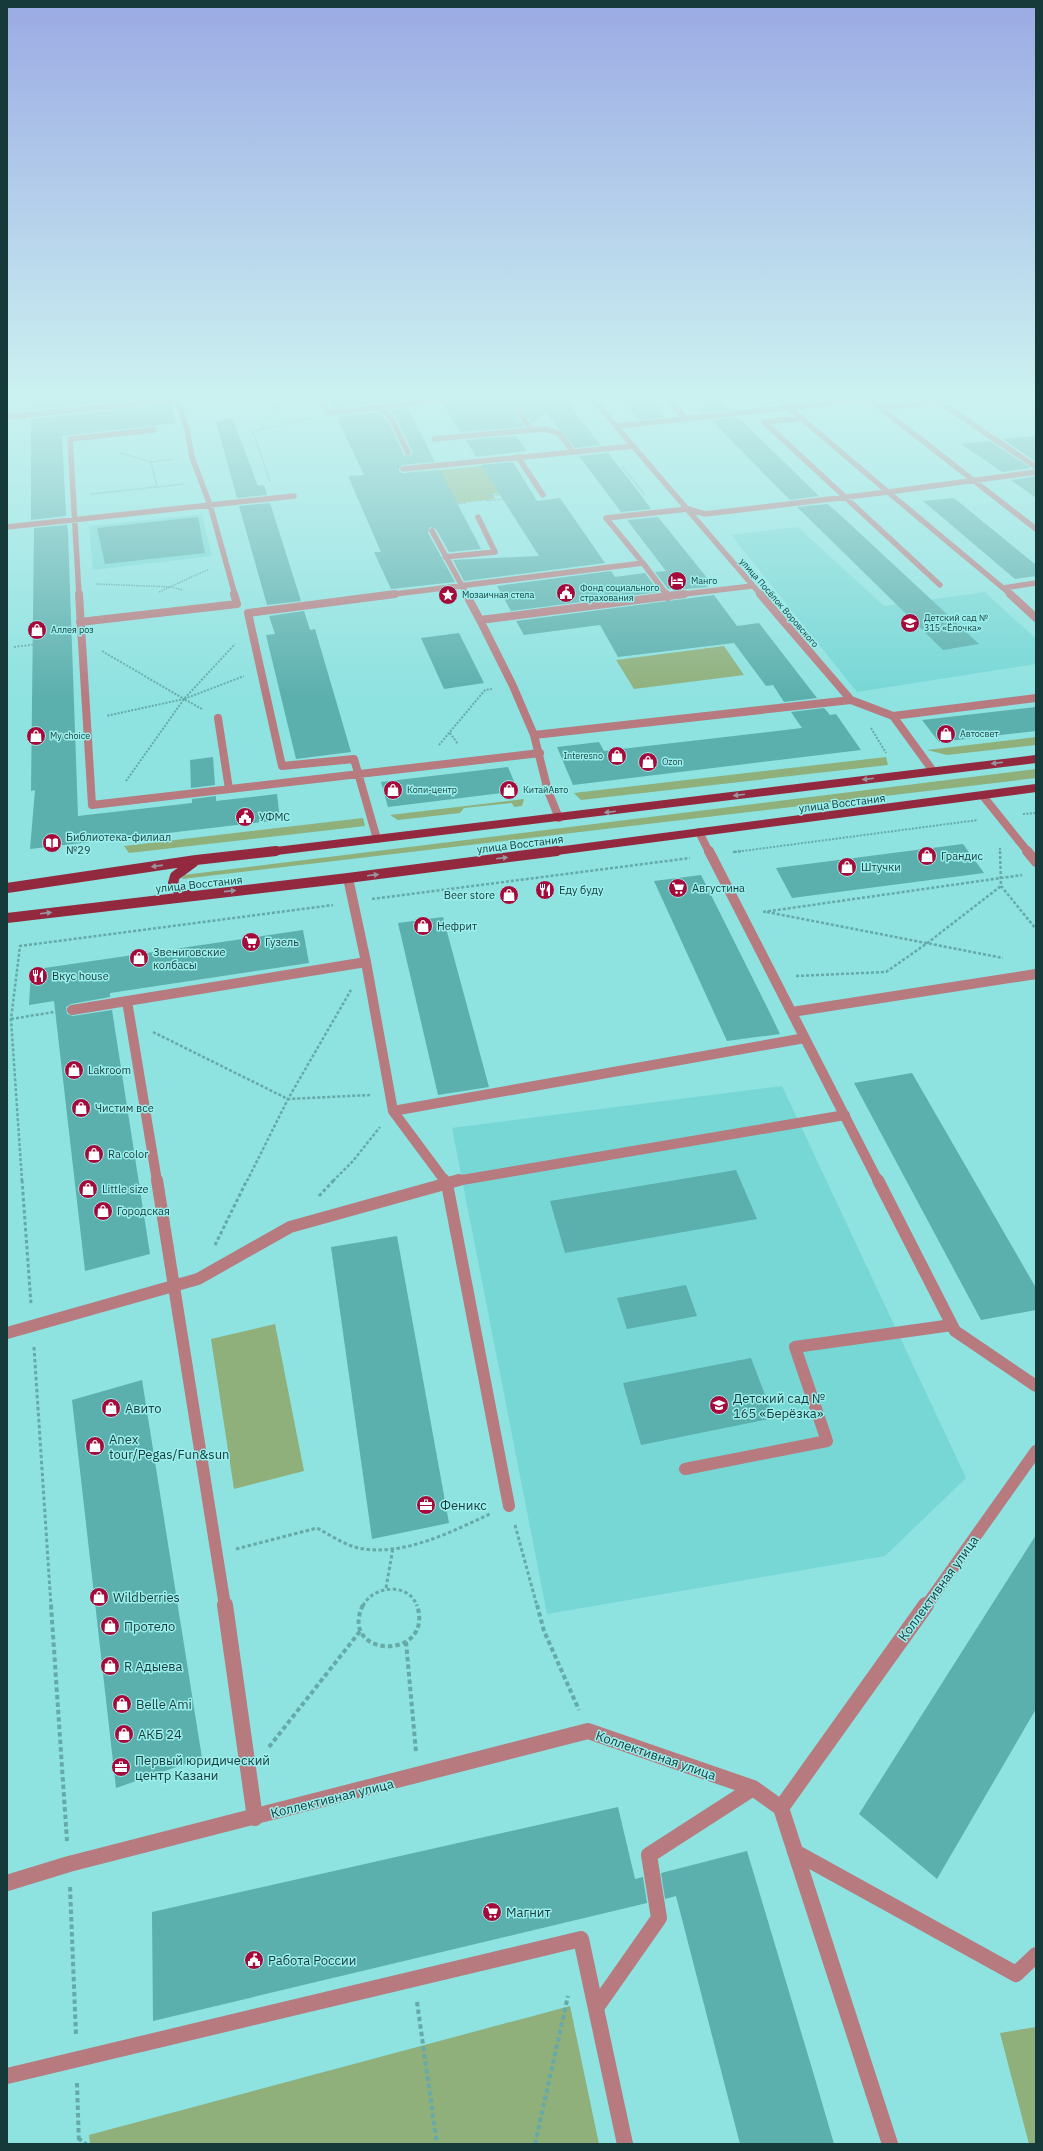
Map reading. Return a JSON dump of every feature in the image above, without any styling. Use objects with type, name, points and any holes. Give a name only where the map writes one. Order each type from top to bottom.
[{"type":"main road","name":"улица Восстания","points":[[7,888],[196,860],[559,818],[1036,759]]},
{"type":"main road","name":"улица Восстания","points":[[7,918],[348,878],[1036,788]]},
{"type":"main road","points":[[196,860],[175,876],[173,883],[179,892],[186,895],[205,894]]},
{"type":"street","points":[[73,496],[76,519],[80,622],[92,805],[540,753]]},
{"type":"street","points":[[80,622],[237,604],[207,496]]},
{"type":"street","points":[[7,527],[291,496]]},
{"type":"street","name":"улица Посёлок Воровского","points":[[677,496],[752,586],[851,700],[893,716]]},
{"type":"street","points":[[668,597],[643,563],[606,518],[688,509],[705,514],[849,496]]},
{"type":"street","points":[[893,496],[1003,588],[1036,618]]},
{"type":"street","points":[[994,496],[1036,529]]},
{"type":"street","points":[[844,497],[940,586]]},
{"type":"street","points":[[445,557],[495,552],[478,517]]},
{"type":"street","points":[[432,531],[445,557],[463,586],[513,686],[534,734],[540,753],[548,791],[559,818]]},
{"type":"street","points":[[377,839],[354,759],[282,766],[248,613],[643,563]]},
{"type":"street","points":[[1003,588],[1036,583]]},
{"type":"street","points":[[480,620],[752,586]]},
{"type":"street","points":[[933,771],[893,716],[1036,698]]},
{"type":"street","points":[[534,734],[851,700]]},
{"type":"street","points":[[218,718],[230,789]]},
{"type":"street","points":[[983,796],[1036,862]]},
{"type":"street","points":[[699,832],[955,1331],[1036,1386]]},
{"type":"street","points":[[348,878],[366,962],[391,1092],[393,1111],[447,1184],[509,1506]]},
{"type":"street","points":[[72,1010],[366,962]]},
{"type":"street","points":[[792,1012],[1036,974]]},
{"type":"street","points":[[127,1001],[218,1553],[255,1818]]},
{"type":"street","points":[[393,1111],[805,1038]]},
{"type":"street","points":[[7,1333],[198,1279],[290,1227],[469,1178],[845,1115]]},
{"type":"street","points":[[685,1469],[827,1441],[795,1347],[952,1326]]},
{"type":"street","name":"Коллективная улица","points":[[7,1883],[69,1864],[255,1818],[588,1731],[753,1788],[781,1808],[1036,1451]]},
{"type":"street","points":[[596,2008],[659,1918],[649,1856],[753,1788]]},
{"type":"street","points":[[781,1808],[890,2144]]},
{"type":"street","points":[[795,1852],[1016,1974],[1036,1955]]},
{"type":"street","points":[[7,2076],[581,1939],[625,2144]]},
{"type":"path","points":[[439,506],[460,504]]},
{"type":"path","points":[[78,583],[172,587],[186,591]]},
{"type":"path","points":[[110,803],[184,699],[251,627]]},
{"type":"path","points":[[14,647],[82,639],[218,718]]},
{"type":"path","points":[[86,720],[184,699],[261,670]]},
{"type":"path","points":[[417,768],[450,733],[485,690],[513,686]]},
{"type":"path","points":[[742,915],[1029,875]]},
{"type":"path","points":[[1000,878],[1001,886],[1036,929]]},
{"type":"path","points":[[774,977],[886,972],[926,944],[1001,886]]},
{"type":"path","points":[[764,912],[1005,958]]},
{"type":"path","points":[[198,1279],[288,1099],[366,962]]},
{"type":"path","points":[[11,1019],[72,1010]]},
{"type":"path","points":[[131,1022],[288,1099],[356,1097],[391,1092]]},
{"type":"path","points":[[316,1199],[352,1161],[393,1111]]},
{"type":"path","points":[[218,1553],[317,1528],[346,1544],[365,1550],[393,1548],[446,1533],[509,1506],[544,1631],[588,1731]]},
{"type":"path","points":[[386,1588],[393,1548]]},
{"type":"path","points":[[386,1588],[399,1588],[411,1595],[418,1605],[420,1618],[416,1632],[406,1642],[393,1648],[380,1647],[368,1641],[361,1630],[359,1616],[364,1604],[373,1593],[386,1588]]},
{"type":"path","points":[[249,1772],[361,1630]]},
{"type":"path","points":[[406,1642],[418,1776]]},
{"type":"path","points":[[413,1980],[437,2144]]},
{"type":"path","points":[[535,2144],[569,1992]]},
{"type":"path","points":[[78,2138],[86,2144]]},
{"type":"shaded area","points":[[202,514],[212,556],[93,570],[89,526]]},
{"type":"shaded area","name":"Детский сад № 315 «Ёлочка»","points":[[798,527],[884,606],[985,592],[1036,639],[1036,664],[857,692],[731,535]]},
{"type":"shaded area","name":"Детский сад № 165 «Берёзка»","points":[[782,1086],[966,1478],[885,1556],[547,1614],[452,1128]]},
{"type":"green space","points":[[434,496],[493,496],[495,499],[444,505]]},
{"type":"green space","points":[[724,646],[744,675],[634,689],[616,660]]},
{"type":"green space","points":[[1036,737],[1036,745],[947,755],[927,750]]},
{"type":"green space","points":[[886,757],[888,765],[581,800],[574,793]]},
{"type":"green space","points":[[1036,769],[1036,778],[182,879],[184,875]]},
{"type":"green space","points":[[524,799],[522,806],[514,807],[512,803],[464,808],[460,813],[398,820],[390,815]]},
{"type":"green space","points":[[363,818],[365,826],[129,853],[124,846]]},
{"type":"green space","points":[[275,1324],[304,1471],[234,1489],[211,1339]]},
{"type":"green space","points":[[570,2006],[599,2144],[90,2144],[89,2135]]},
{"type":"green space","points":[[1036,2027],[1036,2144],[1029,2144],[1000,2033]]},
{"type":"building","points":[[31,496],[65,496],[66,516],[31,520]]},
{"type":"building","points":[[237,496],[253,496],[237,498]]},
{"type":"building","points":[[357,496],[454,496],[481,549],[449,552],[436,529],[430,527],[428,533],[455,582],[391,589],[374,552],[381,552]]},
{"type":"building","points":[[501,496],[534,496],[537,501],[560,498],[605,563],[464,581],[453,560],[539,556]]},
{"type":"building","points":[[609,496],[642,496],[651,509],[621,512]]},
{"type":"building","points":[[786,496],[816,496],[790,500]]},
{"type":"building","points":[[954,498],[1036,565],[1036,576],[1015,579],[923,501]]},
{"type":"building","points":[[270,503],[301,601],[267,605],[239,506]]},
{"type":"building","points":[[827,504],[979,644],[943,650],[797,507]]},
{"type":"building","points":[[198,517],[205,553],[105,564],[97,528]]},
{"type":"building","points":[[658,517],[712,584],[706,585],[708,587],[668,589],[655,572],[666,571],[627,520]]},
{"type":"building","points":[[67,525],[78,816],[192,803],[192,799],[216,796],[216,801],[277,794],[280,820],[30,849],[35,790],[31,791],[34,528]]},
{"type":"building","points":[[611,571],[615,577],[645,573],[659,592],[511,611],[497,586]]},
{"type":"building","points":[[714,595],[737,626],[759,623],[817,698],[784,702],[773,685],[766,686],[734,643],[618,657],[600,625],[524,635],[516,621]]},
{"type":"building","points":[[304,611],[310,630],[315,629],[351,752],[296,759],[266,635],[275,634],[269,616]]},
{"type":"building","points":[[459,633],[484,683],[444,689],[421,638]]},
{"type":"building","points":[[1036,707],[1036,731],[939,742],[922,720]]},
{"type":"building","points":[[824,708],[830,715],[836,714],[861,750],[573,785],[557,747],[599,742],[604,751],[802,728],[791,712]]},
{"type":"building","points":[[213,757],[215,785],[191,788],[190,760]]},
{"type":"building","points":[[508,767],[518,791],[388,807],[381,782]]},
{"type":"building","points":[[963,844],[984,873],[792,898],[776,868]]},
{"type":"building","points":[[701,875],[780,1034],[727,1041],[654,881]]},
{"type":"building","points":[[443,917],[489,1087],[438,1095],[398,923]]},
{"type":"building","points":[[303,930],[309,963],[110,993],[110,997],[71,1004],[66,1007],[67,1014],[73,1016],[112,1010],[150,1254],[85,1271],[54,1001],[29,1005],[31,970]]},
{"type":"building","points":[[912,1073],[1036,1288],[1036,1310],[981,1320],[854,1083]]},
{"type":"building","points":[[736,1170],[757,1219],[565,1253],[550,1201]]},
{"type":"building","points":[[397,1236],[449,1523],[372,1539],[331,1247]]},
{"type":"building","points":[[686,1285],[697,1316],[627,1329],[617,1298]]},
{"type":"building","points":[[751,1358],[774,1418],[641,1445],[623,1383]]},
{"type":"building","points":[[142,1380],[202,1758],[116,1788],[72,1400]]},
{"type":"building","points":[[1036,1535],[1036,1709],[937,1879],[859,1814]]},
{"type":"building","points":[[618,1807],[635,1879],[643,1877],[647,1903],[153,2021],[152,1912]]},
{"type":"building","points":[[747,1851],[834,2144],[740,2144],[676,1896],[665,1899],[661,1873]]},
{"type":"place","name":"Манго","points":[[677,581]]},
{"type":"place","name":"Фонд социального страхования","points":[[566,593]]},
{"type":"place","name":"Мозаичная стела","points":[[448,595]]},
{"type":"place","name":"Детский сад № 315 «Ёлочка»","points":[[910,623]]},
{"type":"place","name":"Аллея роз","points":[[37,630]]},
{"type":"place","name":"Автосвет","points":[[946,734]]},
{"type":"place","name":"My choice","points":[[36,736]]},
{"type":"place","name":"Interesno","points":[[617,756]]},
{"type":"place","name":"Ozon","points":[[648,762]]},
{"type":"place","name":"Копи-центр","points":[[393,790]]},
{"type":"place","name":"КитайАвто","points":[[509,790]]},
{"type":"place","name":"УФМС","points":[[245,817]]},
{"type":"place","name":"Библиотека-филиал №29","points":[[52,843]]},
{"type":"place","name":"Грандис","points":[[927,856]]},
{"type":"place","name":"Штучки","points":[[847,867]]},
{"type":"place","name":"Августина","points":[[678,888]]},
{"type":"place","name":"Еду буду","points":[[545,890]]},
{"type":"place","name":"Beer store","points":[[509,895]]},
{"type":"place","name":"Нефрит","points":[[423,926]]},
{"type":"place","name":"Гузель","points":[[251,942]]},
{"type":"place","name":"Звениговские колбасы","points":[[139,958]]},
{"type":"place","name":"Вкус house","points":[[38,976]]},
{"type":"place","name":"Lakroom","points":[[74,1070]]},
{"type":"place","name":"Чистим все","points":[[81,1108]]},
{"type":"place","name":"Ra color","points":[[94,1154]]},
{"type":"place","name":"Little size","points":[[88,1189]]},
{"type":"place","name":"Городская","points":[[103,1211]]},
{"type":"place","name":"Детский сад № 165 «Берёзка»","points":[[719,1405]]},
{"type":"place","name":"Авито","points":[[111,1408]]},
{"type":"place","name":"Anex tour/Pegas/Fun&sun","points":[[95,1446]]},
{"type":"place","name":"Феникс","points":[[426,1505]]},
{"type":"place","name":"Wildberries","points":[[99,1597]]},
{"type":"place","name":"Протело","points":[[110,1626]]},
{"type":"place","name":"R Адыева","points":[[110,1666]]},
{"type":"place","name":"Belle Ami","points":[[122,1704]]},
{"type":"place","name":"АКБ 24","points":[[124,1734]]},
{"type":"place","name":"Первый юридический центр Казани","points":[[121,1767]]},
{"type":"place","name":"Магнит","points":[[492,1912]]},
{"type":"place","name":"Работа России","points":[[254,1960]]}]
